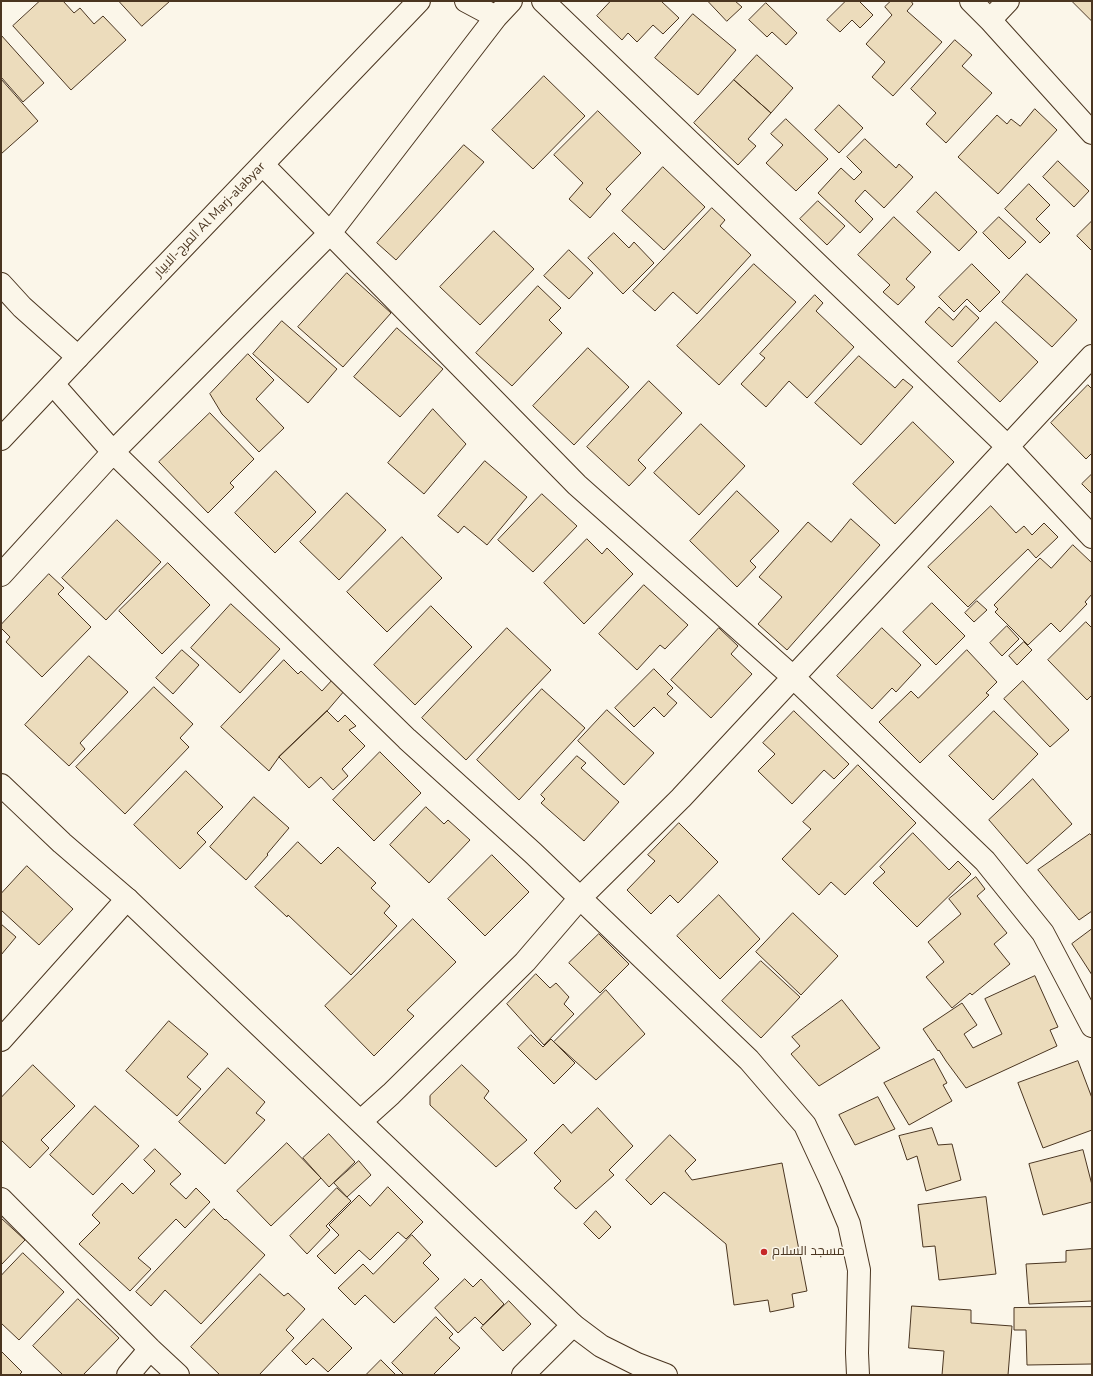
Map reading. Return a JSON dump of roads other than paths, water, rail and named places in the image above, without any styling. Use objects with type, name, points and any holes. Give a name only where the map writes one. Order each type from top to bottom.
[{"type":"street","name":"المرج-الابيار Al Marj-alabyar","points":[[1,439],[419,1]]},
{"type":"street","points":[[466,1],[496,17]]},
{"type":"street","points":[[1,575],[113,452],[330,232],[496,17],[511,1]]},
{"type":"street","points":[[543,1],[1007,446],[1092,537]]},
{"type":"street","points":[[971,1],[1092,133]]},
{"type":"street","points":[[990,20],[1008,1]]},
{"type":"street","points":[[263,165],[577,485],[793,677],[985,861],[1043,933],[1092,1026]]},
{"type":"street","points":[[1,284],[22,307],[78,357]]},
{"type":"street","points":[[361,1121],[391,1094],[525,962],[580,898],[681,798],[1092,356]]},
{"type":"street","points":[[53,384],[113,452],[407,739],[580,898],[750,1060],[805,1126],[849,1224],[859,1270],[858,1375]]},
{"type":"street","points":[[1,785],[62,843],[127,899],[573,1325],[601,1346],[637,1364],[666,1375]]},
{"type":"street","points":[[1,1040],[127,899]]},
{"type":"street","points":[[1,1199],[150,1349],[178,1375]]},
{"type":"street","points":[[523,1375],[573,1325]]},
{"type":"street","points":[[128,1375],[150,1349]]},
{"type":"place","name":"مسجد السلام","points":[[764,1252]]}]
